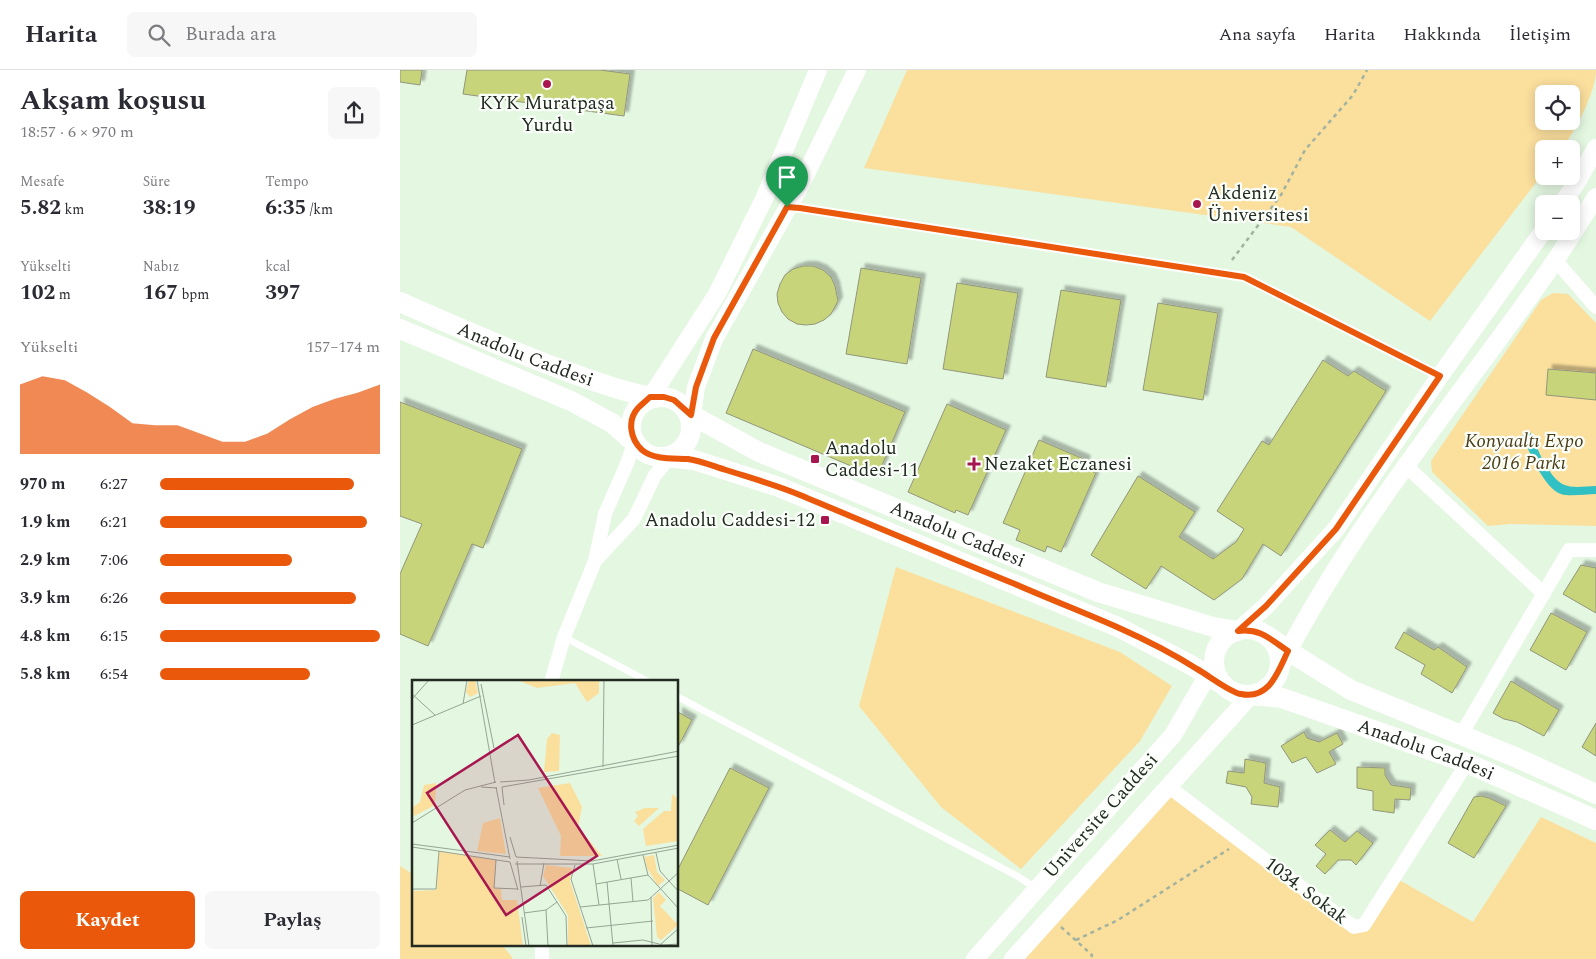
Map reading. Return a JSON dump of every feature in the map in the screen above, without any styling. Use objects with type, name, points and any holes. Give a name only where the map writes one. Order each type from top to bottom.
[{"type":"main road","name":"Anadolu Caddesi","points":[[400,302],[518,354],[602,385],[650,399]]},
{"type":"main road","name":"Anadolu Caddesi","points":[[400,329],[571,400],[612,423],[634,440]]},
{"type":"main road","points":[[664,397],[674,400],[682,405],[690,417],[690,432],[687,442],[681,449],[668,456],[653,456],[644,452],[634,440],[631,426],[633,416],[638,408],[650,399],[664,397]]},
{"type":"main road","name":"Anadolu Caddesi","points":[[690,417],[758,452],[1098,592],[1213,627],[1259,632],[1269,637],[1284,659],[1351,690],[1515,756],[1596,794]]},
{"type":"main road","name":"Anadolu Caddesi","points":[[668,456],[694,460],[779,487],[1118,627],[1215,674]]},
{"type":"main road","points":[[1238,631],[1228,636],[1220,644],[1216,653],[1215,674],[1235,692],[1251,695],[1261,692],[1270,686],[1284,659]]},
{"type":"main road","name":"Anadolu Caddesi","points":[[1251,695],[1282,698],[1467,763],[1596,820]]},
{"type":"street","points":[[650,399],[717,294],[764,200],[818,70]]},
{"type":"street","points":[[690,417],[696,387],[714,338],[800,186],[857,70]]},
{"type":"street","points":[[1568,195],[1596,148]]},
{"type":"street","points":[[1284,659],[1331,576],[1406,466],[1555,260],[1596,197]]},
{"type":"street","points":[[1238,631],[1266,606],[1336,529],[1440,376],[1537,240]]},
{"type":"street","points":[[1555,260],[1596,307]]},
{"type":"street","points":[[552,680],[564,637],[595,561],[604,514],[628,461],[634,440]]},
{"type":"street","points":[[595,561],[634,519],[655,475],[668,456]]},
{"type":"street","points":[[1406,466],[1544,594]]},
{"type":"street","points":[[1461,735],[1569,550],[1596,550]]},
{"type":"street","name":"Universite Caddesi","points":[[975,959],[1173,735],[1215,674]]},
{"type":"street","name":"Universite Caddesi","points":[[1013,959],[1251,695]]},
{"type":"street","name":"1034. Sokak","points":[[1169,787],[1354,927],[1364,925],[1467,763]]},
{"type":"street","points":[[542,946],[542,959]]},
{"type":"lane","points":[[787,207],[925,226],[1244,277],[1440,376]]},
{"type":"lane","points":[[564,637],[645,680]]},
{"type":"lane","points":[[679,698],[1017,876],[1037,889]]},
{"type":"path","points":[[1232,260],[1281,195],[1305,150],[1353,95],[1367,70]]},
{"type":"path","points":[[1076,940],[1118,920],[1240,841]]},
{"type":"path","points":[[1051,918],[1092,954],[1091,959]]},
{"type":"green space","points":[[907,70],[1596,70],[1593,89],[1580,118],[1580,85],[1535,85],[1535,130],[1573,130],[1568,140],[1535,140],[1535,184],[1430,321],[1291,227],[864,168]]},
{"type":"green space","name":"Konyaaltı Expo 2016 Parkı","points":[[1553,293],[1568,294],[1596,323],[1596,526],[1510,524],[1488,526],[1432,472],[1431,461],[1541,300]]},
{"type":"green space","points":[[896,567],[1120,652],[1172,686],[1140,741],[1021,869],[941,807],[859,706]]},
{"type":"green space","points":[[1169,787],[1354,927],[1394,877],[1473,922],[1541,817],[1596,843],[1596,959],[1013,959]]},
{"type":"green space","points":[[400,866],[412,874],[412,946],[503,946],[512,957],[512,959],[400,959]]},
{"type":"water","points":[[1530,432],[1540,455],[1555,478],[1568,486],[1596,486],[1596,494],[1569,495],[1561,494],[1554,490],[1543,477],[1522,436]]},
{"type":"building","points":[[400,70],[422,70],[420,85],[400,82]]},
{"type":"building","name":"KYK Muratpaşa Yurdu","points":[[467,70],[600,70],[630,74],[624,116],[463,94]]},
{"type":"building","points":[[813,266],[823,270],[831,277],[835,286],[838,301],[831,314],[815,324],[797,324],[788,319],[778,303],[777,294],[785,275],[793,269]]},
{"type":"building","points":[[861,268],[921,278],[907,364],[846,354]]},
{"type":"building","points":[[957,283],[1018,293],[1003,379],[943,369]]},
{"type":"building","points":[[1061,290],[1121,300],[1106,387],[1046,377]]},
{"type":"building","points":[[1158,303],[1218,313],[1203,400],[1143,390]]},
{"type":"building","points":[[753,349],[905,412],[877,477],[726,413]]},
{"type":"building","points":[[1323,360],[1348,376],[1354,371],[1386,391],[1281,556],[1263,544],[1242,579],[1214,600],[1161,566],[1146,589],[1091,555],[1138,476],[1195,512],[1179,537],[1213,559],[1236,542],[1244,529],[1217,511],[1262,441],[1269,445]]},
{"type":"building","points":[[1548,369],[1596,373],[1596,400],[1546,395]]},
{"type":"building","points":[[400,402],[522,449],[483,548],[472,544],[428,646],[400,634],[400,574],[422,524],[400,516]]},
{"type":"building","points":[[947,404],[1006,430],[968,515],[956,510],[955,513],[908,492]]},
{"type":"building","points":[[1039,440],[1086,460],[1083,467],[1096,473],[1061,552],[1047,546],[1045,552],[1016,540],[1020,530],[1003,523]]},
{"type":"building","points":[[1581,565],[1596,568],[1596,613],[1563,594]]},
{"type":"building","points":[[1551,613],[1587,632],[1566,670],[1530,650]]},
{"type":"building","points":[[1404,632],[1434,650],[1438,647],[1467,667],[1452,693],[1421,674],[1425,665],[1395,648]]},
{"type":"building","points":[[1511,681],[1559,710],[1544,736],[1517,722],[1504,719],[1493,713]]},
{"type":"building","points":[[679,713],[692,720],[679,745]]},
{"type":"building","points":[[1596,723],[1596,756],[1582,747]]},
{"type":"building","points":[[1304,732],[1307,738],[1319,742],[1337,733],[1343,744],[1329,752],[1336,764],[1317,773],[1306,757],[1292,763],[1281,746]]},
{"type":"building","points":[[1245,759],[1266,763],[1264,783],[1280,787],[1278,807],[1251,804],[1252,797],[1246,787],[1226,783],[1228,771],[1244,773]]},
{"type":"building","points":[[1357,767],[1385,768],[1385,775],[1391,785],[1411,788],[1410,800],[1395,799],[1394,813],[1373,810],[1373,791],[1357,788]]},
{"type":"building","points":[[730,768],[769,788],[708,905],[679,890],[679,867]]},
{"type":"building","points":[[1481,796],[1506,806],[1474,858],[1448,843],[1474,797]]},
{"type":"building","points":[[1330,830],[1345,842],[1357,831],[1373,843],[1356,865],[1351,860],[1338,860],[1325,874],[1316,866],[1326,854],[1315,845]]},
{"type":"place","name":"KYK Muratpaşa Yurdu","points":[[547,84]]},
{"type":"place","name":"Akdeniz Üniversitesi","points":[[1197,204]]},
{"type":"place","name":"Anadolu Caddesi-11","points":[[815,459]]},
{"type":"place","name":"Nezaket Eczanesi","points":[[974,464]]},
{"type":"place","name":"Anadolu Caddesi-12","points":[[825,520]]},
{"type":"route","points":[[787,207],[925,226],[1244,277],[1440,376],[1336,529],[1266,606],[1238,631],[1249,630],[1259,632],[1288,651],[1270,686],[1261,692],[1251,695],[1240,694],[1230,690],[1190,664],[1118,627],[779,487],[694,460],[653,456],[644,452],[632,436],[633,416],[638,408],[650,397],[664,397],[674,400],[682,405],[691,415],[696,387],[714,338],[787,207]]}]
